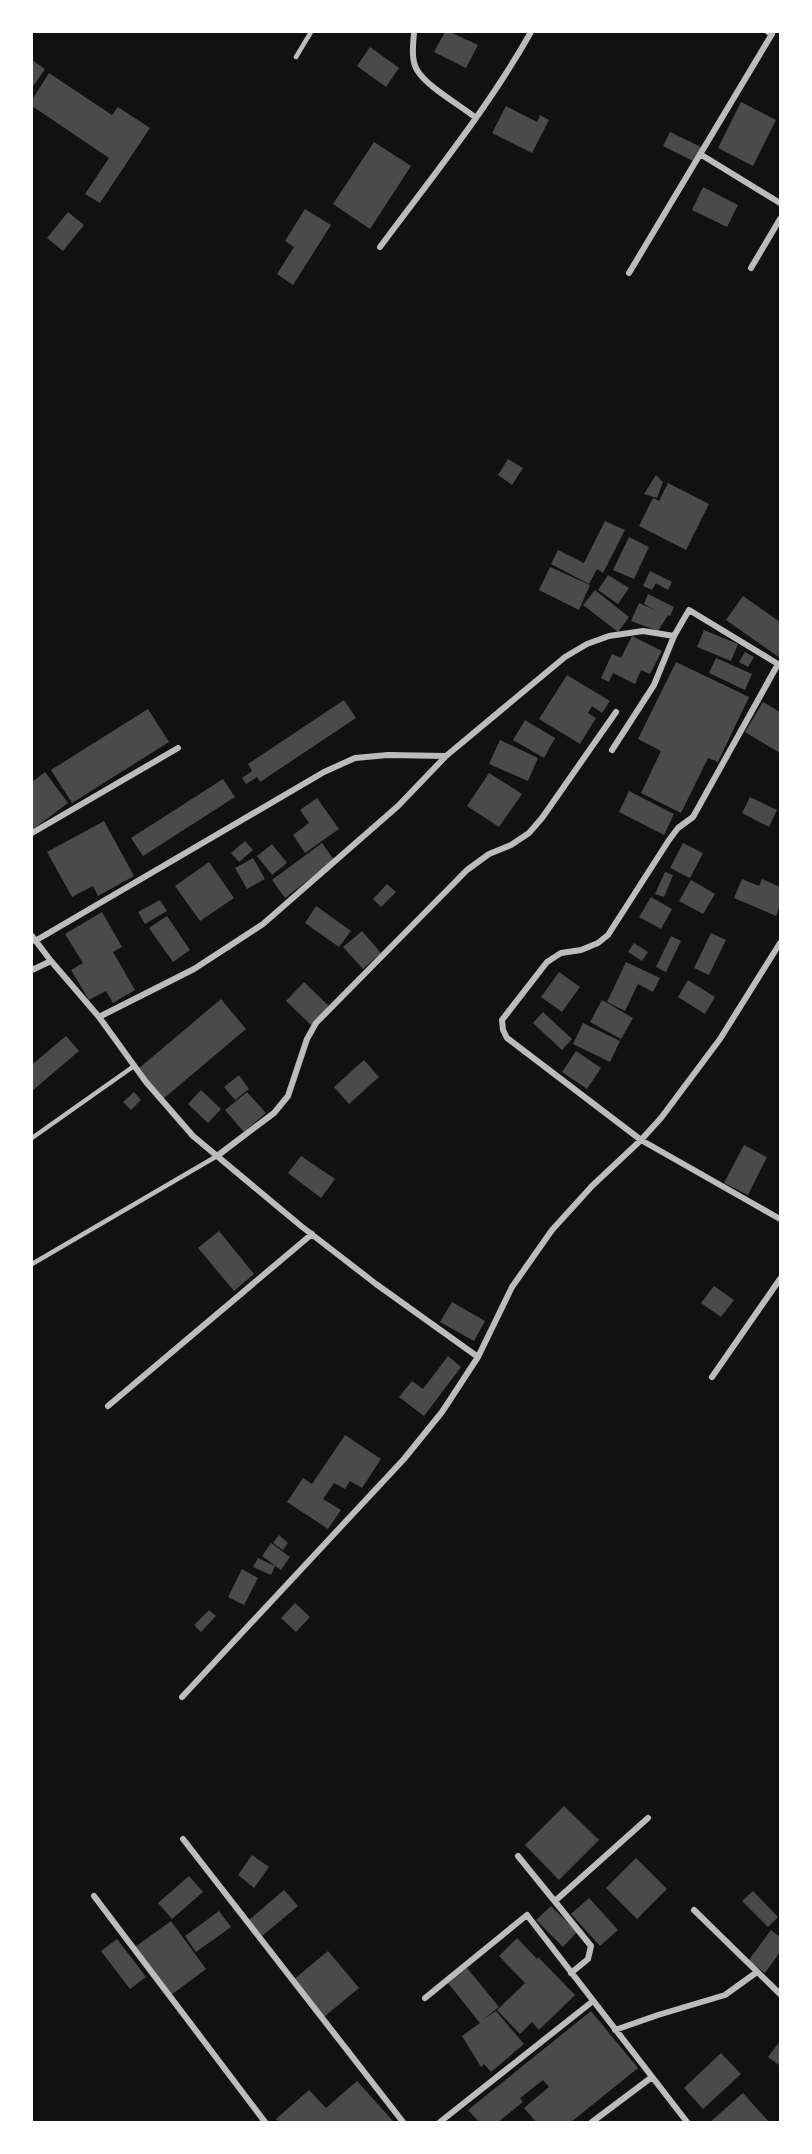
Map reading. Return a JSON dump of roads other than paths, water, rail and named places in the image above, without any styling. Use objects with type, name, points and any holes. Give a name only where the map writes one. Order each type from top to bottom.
[{"type":"street","points":[[413,32],[413,53],[417,70],[431,84],[476,117]]},
{"type":"street","points":[[380,247],[476,117],[515,61],[531,32]]},
{"type":"street","points":[[629,273],[770,33],[780,40]]},
{"type":"street","points":[[700,154],[780,203]]},
{"type":"street","points":[[752,268],[780,219]]},
{"type":"street","points":[[612,750],[654,685],[674,636],[689,610],[779,665],[693,817],[678,828],[669,840],[608,935],[598,943],[581,950],[561,953],[547,962],[502,1020],[502,1030],[507,1038],[641,1140],[780,1219]]},
{"type":"street","points":[[99,1017],[194,969],[263,924],[398,806],[446,756],[556,664],[587,644],[609,636],[643,631],[674,636]]},
{"type":"street","points":[[217,1156],[274,1113],[288,1096],[307,1039],[316,1023],[467,870],[489,854],[511,845],[529,833],[616,712]]},
{"type":"street","points":[[32,833],[178,748]]},
{"type":"street","points":[[446,756],[388,755],[355,758],[324,772],[33,938],[99,1017],[146,1082],[193,1136],[376,1284],[478,1357]]},
{"type":"street","points":[[182,1697],[404,1459],[442,1413],[478,1357],[512,1287],[552,1230],[592,1185],[641,1140],[661,1118],[720,1039],[780,943]]},
{"type":"street","points":[[32,970],[51,961]]},
{"type":"street","points":[[108,1406],[312,1234]]},
{"type":"street","points":[[712,1377],[780,1279]]},
{"type":"street","points":[[555,1901],[648,1818]]},
{"type":"street","points":[[183,1839],[403,2122]]},
{"type":"street","points":[[518,1856],[591,1946],[588,1959],[571,1973]]},
{"type":"street","points":[[94,1896],[265,2122]]},
{"type":"street","points":[[694,1910],[780,1994]]},
{"type":"street","points":[[425,1998],[527,1915],[687,2122]]},
{"type":"street","points":[[615,2030],[725,1995],[757,1972]]},
{"type":"street","points":[[440,2122],[593,2001]]},
{"type":"street","points":[[592,2122],[652,2077]]},
{"type":"lane","points":[[296,57],[311,32]]},
{"type":"lane","points":[[32,1138],[134,1066]]},
{"type":"lane","points":[[32,1264],[217,1156]]}]
